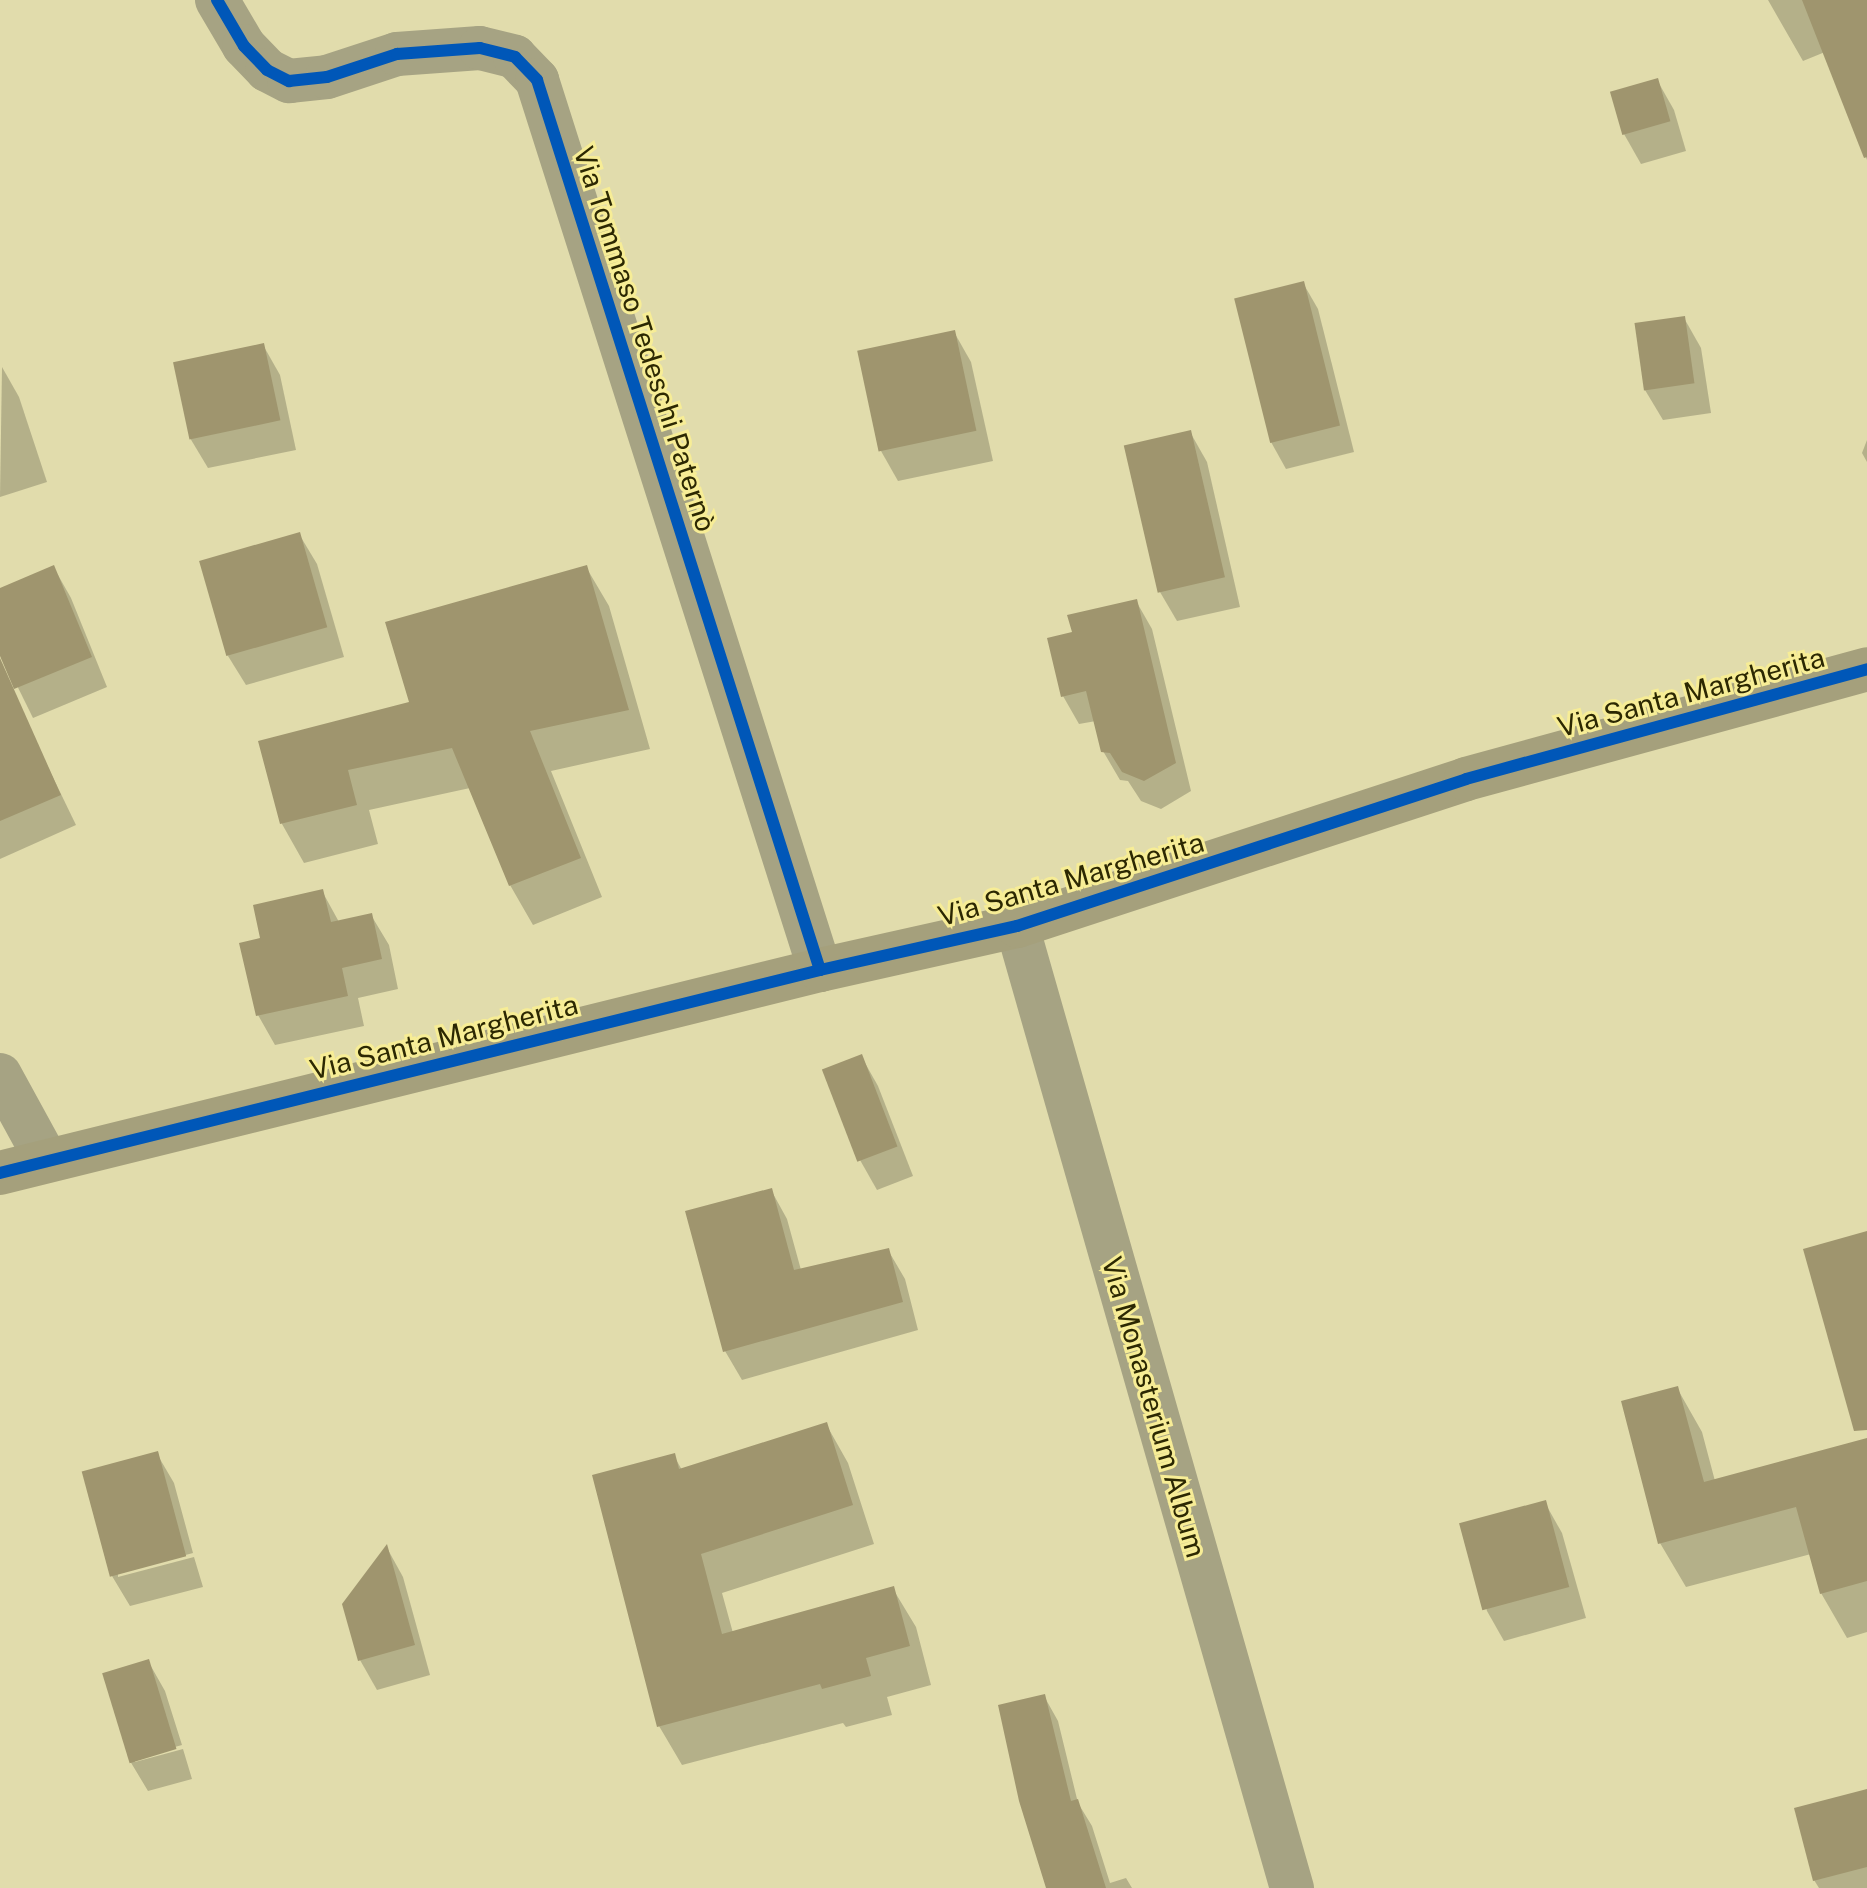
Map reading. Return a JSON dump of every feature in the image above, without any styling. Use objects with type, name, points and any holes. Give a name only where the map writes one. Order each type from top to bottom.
[{"type":"street","name":"Via Tommaso Tedeschi Paternò","points":[[217,0],[244,46],[267,70],[289,81],[327,77],[397,54],[480,48],[515,57],[537,80],[820,970]]},
{"type":"street","name":"Via Santa Margherita","points":[[0,1173],[46,1159],[820,970],[1017,926],[1466,779],[1867,669]]},
{"type":"street","name":"Via Monasterium Album","points":[[1017,926],[1292,1888]]},
{"type":"street","points":[[0,1075],[46,1159]]},
{"type":"building","points":[[1802,0],[1867,0],[1867,157],[1864,158]]},
{"type":"building","points":[[1658,78],[1670,121],[1622,135],[1610,92]]},
{"type":"building","points":[[1304,281],[1340,426],[1270,443],[1234,298]]},
{"type":"building","points":[[1685,316],[1694,383],[1644,390],[1634,323]]},
{"type":"building","points":[[955,330],[976,431],[879,452],[857,351]]},
{"type":"building","points":[[264,343],[280,420],[189,440],[173,362]]},
{"type":"building","points":[[1191,430],[1225,577],[1158,593],[1124,446]]},
{"type":"building","points":[[300,532],[327,627],[226,656],[199,561]]},
{"type":"building","points":[[54,565],[92,657],[14,689],[0,656],[0,588]]},
{"type":"building","points":[[587,565],[629,710],[530,731],[581,858],[509,886],[452,748],[348,770],[357,805],[280,824],[258,741],[409,702],[385,622]]},
{"type":"building","points":[[1137,599],[1176,763],[1144,781],[1122,772],[1110,753],[1101,752],[1086,691],[1061,697],[1047,638],[1072,632],[1067,615]]},
{"type":"building","points":[[0,658],[61,795],[0,821]]},
{"type":"building","points":[[323,889],[331,922],[372,913],[382,959],[342,968],[348,996],[256,1016],[239,943],[260,938],[253,905]]},
{"type":"building","points":[[862,1054],[897,1146],[857,1162],[822,1069]]},
{"type":"building","points":[[772,1188],[794,1270],[889,1248],[903,1302],[723,1352],[685,1211]]},
{"type":"building","points":[[1867,1231],[1867,1430],[1854,1431],[1803,1249]]},
{"type":"building","points":[[1678,1386],[1704,1482],[1867,1438],[1867,1581],[1820,1594],[1796,1507],[1658,1544],[1621,1401]]},
{"type":"building","points":[[827,1422],[853,1505],[701,1554],[722,1634],[894,1586],[910,1646],[866,1658],[871,1676],[822,1689],[820,1684],[657,1727],[592,1475],[675,1453],[679,1469]]},
{"type":"building","points":[[158,1451],[186,1556],[110,1577],[82,1471]]},
{"type":"building","points":[[1546,1500],[1569,1587],[1482,1610],[1459,1523]]},
{"type":"building","points":[[387,1544],[415,1645],[358,1661],[342,1604]]},
{"type":"building","points":[[149,1659],[176,1749],[130,1763],[102,1673]]},
{"type":"building","points":[[1045,1694],[1071,1801],[1078,1799],[1106,1888],[1046,1888],[1019,1801],[998,1705]]},
{"type":"building","points":[[1867,1789],[1867,1867],[1813,1881],[1794,1808]]},
{"type":"cycle path","points":[[217,0],[244,46],[267,70],[289,81],[327,77],[397,54],[480,48],[515,57],[537,80],[820,970]]},
{"type":"cycle path","points":[[0,1173],[820,970],[1017,926],[1466,779],[1867,669]]}]
